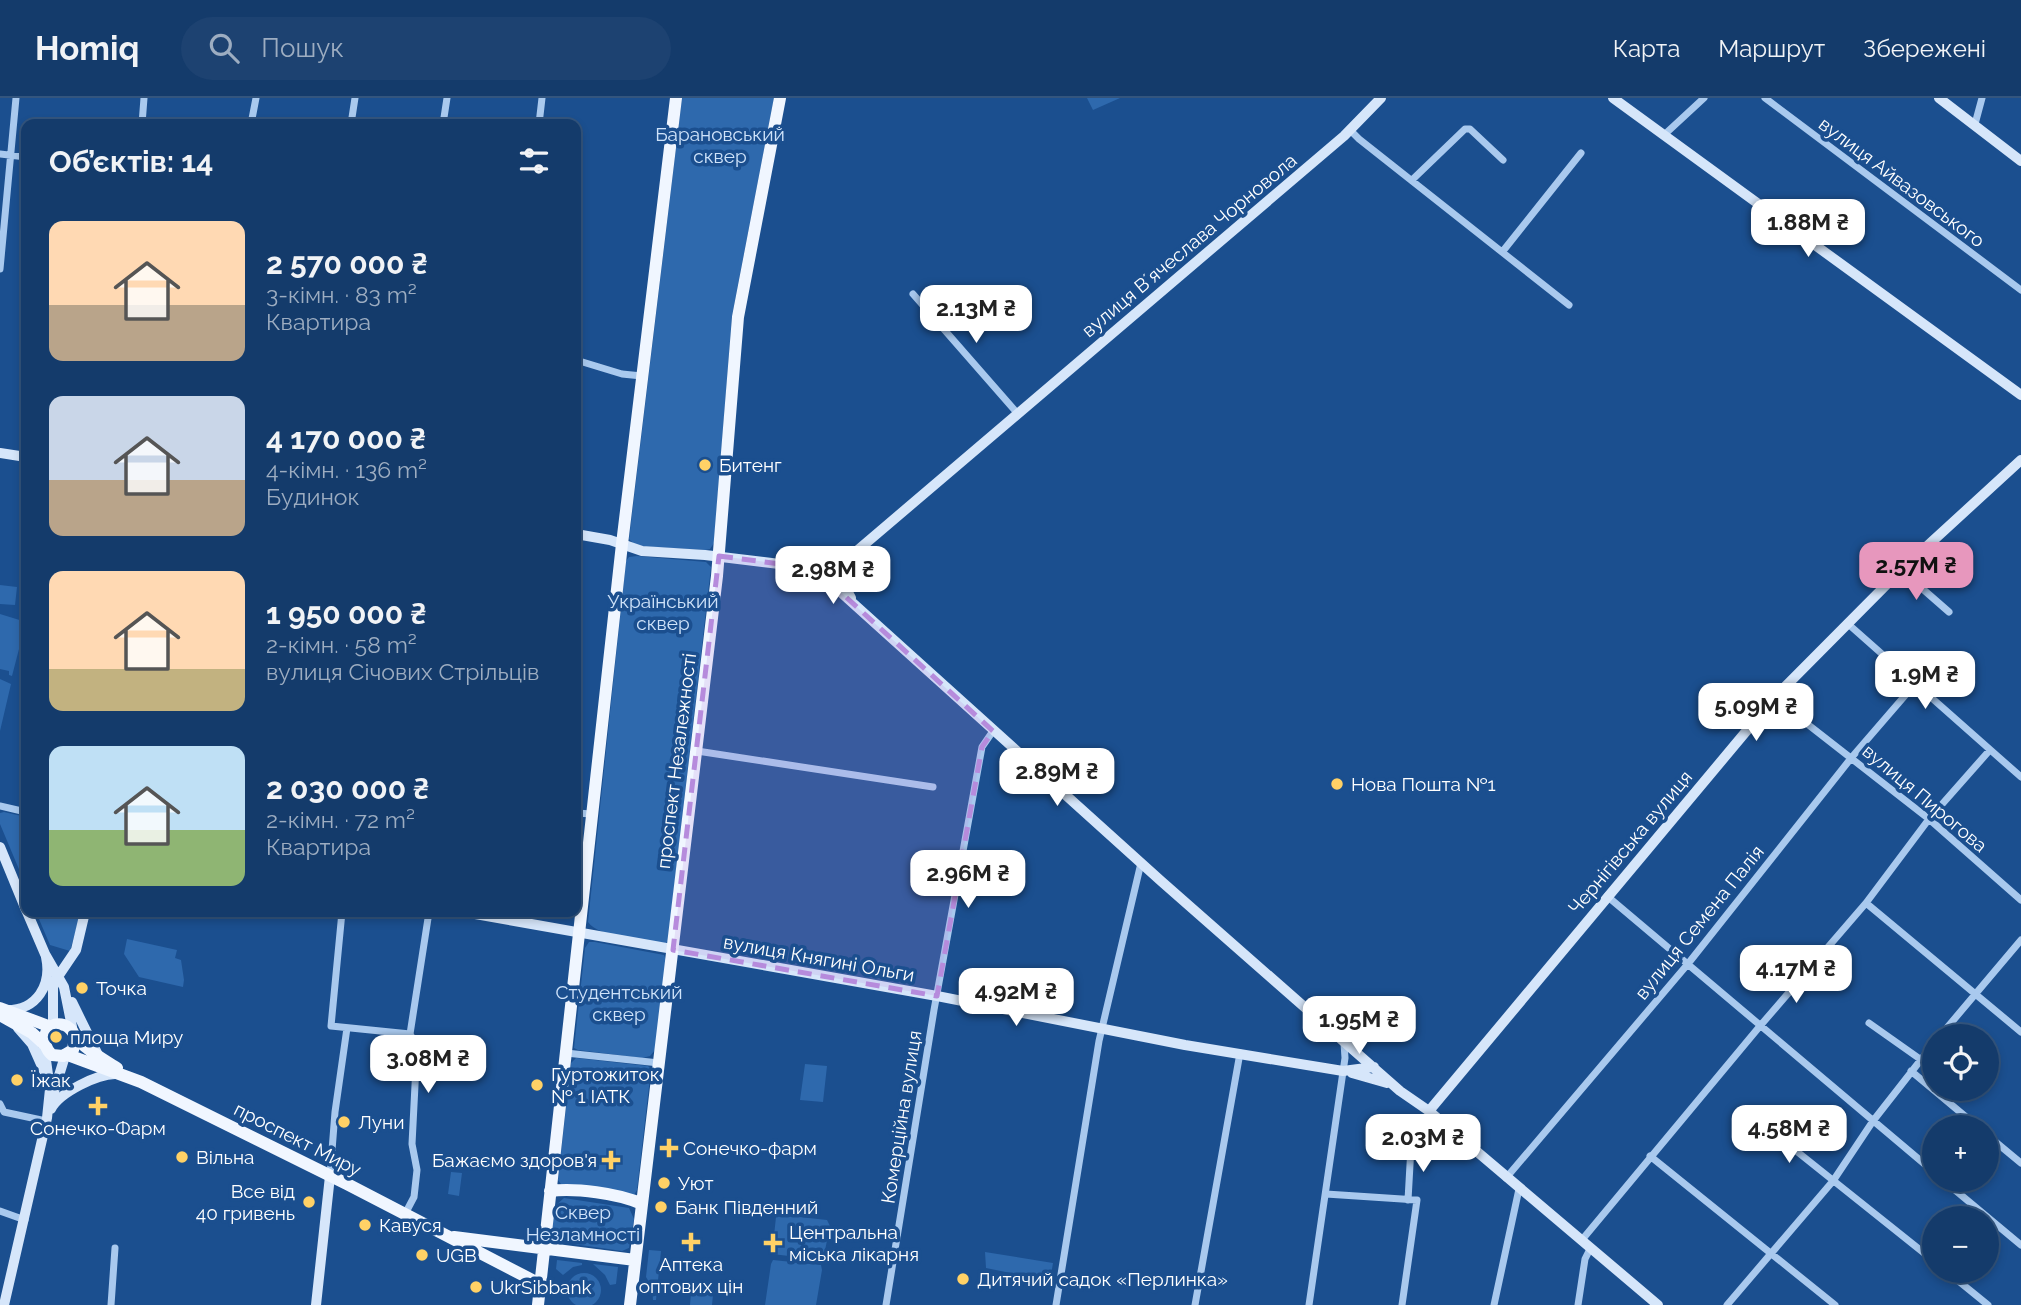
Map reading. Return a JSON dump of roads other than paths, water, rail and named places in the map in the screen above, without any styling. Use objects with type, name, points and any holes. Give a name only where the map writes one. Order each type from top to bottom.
[{"type":"main road","points":[[538,1305],[622,544],[676,98]]},
{"type":"main road","name":"проспект Незалежності","points":[[629,1305],[719,556],[738,317],[780,98]]},
{"type":"main road","points":[[2,1014],[52,1027],[64,1025],[74,1034],[74,1048],[66,1055],[54,1056],[44,1045],[2,1014]]},
{"type":"main road","points":[[44,1045],[44,1037],[52,1027]]},
{"type":"main road","name":"проспект Миру","points":[[74,1034],[127,1076]]},
{"type":"main road","name":"проспект Миру","points":[[66,1055],[127,1076],[540,1284]]},
{"type":"main road","points":[[550,1191],[564,1189],[642,1203]]},
{"type":"main road","name":"проспект Миру","points":[[447,1236],[635,1260]]},
{"type":"street","points":[[0,269],[16,98]]},
{"type":"street","points":[[142,119],[144,98]]},
{"type":"street","points":[[252,119],[256,98]]},
{"type":"street","points":[[352,119],[355,98]]},
{"type":"street","points":[[444,119],[447,98]]},
{"type":"street","points":[[540,119],[542,98]]},
{"type":"street","name":"вулиця Вʼячеслава Чорновола","points":[[825,578],[1350,130],[1381,98]]},
{"type":"street","points":[[1613,98],[2021,395]]},
{"type":"street","points":[[1664,135],[1704,98]]},
{"type":"street","name":"вулиця Айвазовського","points":[[1765,98],[2021,290]]},
{"type":"street","points":[[1939,98],[2021,162]]},
{"type":"street","points":[[1975,124],[1982,98]]},
{"type":"street","points":[[1412,180],[1465,129],[1470,129],[1503,160]]},
{"type":"street","points":[[1350,130],[1569,305]]},
{"type":"street","points":[[1503,251],[1581,153]]},
{"type":"street","points":[[0,154],[21,156]]},
{"type":"street","points":[[913,294],[1018,414]]},
{"type":"street","points":[[581,362],[622,374],[642,376]]},
{"type":"street","points":[[0,453],[21,456]]},
{"type":"street","name":"Чернігівська вулиця","points":[[1429,1111],[1774,698],[1901,570],[2021,460]]},
{"type":"street","points":[[581,535],[642,551],[719,556],[788,565],[825,578],[993,731],[1400,1091]]},
{"type":"street","points":[[788,565],[825,564],[854,554]]},
{"type":"street","points":[[854,554],[846,567],[844,581],[856,606]]},
{"type":"street","points":[[1901,570],[1949,612]]},
{"type":"street","points":[[1847,623],[2021,777]]},
{"type":"street","name":"вулиця Семена Палія","points":[[1506,1178],[1687,965],[1852,757],[1915,684]]},
{"type":"street","name":"вулиця Пирогова","points":[[1774,698],[1929,819],[2021,900]]},
{"type":"street","name":"Комерційна вулиця","points":[[886,1305],[937,996],[982,747],[993,731]]},
{"type":"street","points":[[697,751],[933,787]]},
{"type":"street","points":[[1581,1241],[1866,903],[1929,819],[1989,751]]},
{"type":"street","points":[[0,806],[21,811]]},
{"type":"street","points":[[581,813],[592,814]]},
{"type":"street","points":[[0,847],[21,897]]},
{"type":"street","points":[[1056,1305],[1101,1030],[1141,863]]},
{"type":"street","points":[[1607,897],[1922,1162]]},
{"type":"street","points":[[1866,903],[2021,1032]]},
{"type":"street","points":[[30,917],[59,982],[98,1055]]},
{"type":"street","points":[[52,1027],[59,982],[66,963],[76,950],[84,917]]},
{"type":"street","points":[[341,917],[331,1026],[410,1034]]},
{"type":"street","points":[[405,1214],[414,1198],[417,1170],[412,1144],[417,1046],[410,1034],[428,917]]},
{"type":"street","name":"вулиця Княгині Ольги","points":[[490,917],[937,996],[1101,1030],[1343,1071],[1374,1067]]},
{"type":"street","points":[[1950,1024],[2021,940]]},
{"type":"street","points":[[44,951],[66,963]]},
{"type":"street","points":[[2,1014],[27,1006],[38,998],[48,973],[44,951]]},
{"type":"street","points":[[43,990],[59,982]]},
{"type":"street","points":[[59,982],[74,1034]]},
{"type":"street","points":[[2,1014],[25,1034],[49,1079]]},
{"type":"street","points":[[1869,1023],[1920,1059]]},
{"type":"street","points":[[316,1305],[335,1112],[347,1027]]},
{"type":"street","points":[[1309,1305],[1345,1058],[1343,1041]]},
{"type":"street","points":[[4,1305],[25,1220],[50,1096],[44,1045]]},
{"type":"street","points":[[566,1053],[659,1063]]},
{"type":"street","points":[[1195,1305],[1240,1053]]},
{"type":"street","points":[[46,1120],[66,1055]]},
{"type":"street","points":[[1727,1305],[1833,1181],[1873,1121],[1922,1057]]},
{"type":"street","points":[[1343,1071],[1382,1081],[1429,1111],[1658,1305]]},
{"type":"street","points":[[1911,1071],[1964,1115]]},
{"type":"street","points":[[46,1120],[55,1101],[63,1095],[103,1075],[127,1076]]},
{"type":"street","points":[[0,1104],[4,1112],[46,1120]]},
{"type":"street","points":[[1765,1126],[1922,1251]]},
{"type":"street","points":[[1999,1145],[2021,1163]]},
{"type":"street","points":[[1408,1200],[1410,1147]]},
{"type":"street","points":[[1650,1156],[1835,1305]]},
{"type":"street","points":[[1494,1305],[1519,1189]]},
{"type":"street","points":[[1957,1192],[2021,1245]]},
{"type":"street","points":[[1326,1194],[1418,1200],[1402,1305]]},
{"type":"street","points":[[0,1211],[25,1220]]},
{"type":"street","points":[[111,1305],[115,1248]]},
{"type":"street","points":[[1578,1305],[1585,1259],[1590,1249]]},
{"type":"street","points":[[1961,1283],[1988,1305]]},
{"type":"place","name":"Битенг","points":[[705,465]]},
{"type":"place","name":"Нова Пошта №1","points":[[1337,784]]},
{"type":"place","name":"Точка","points":[[82,988]]},
{"type":"place","name":"площа Миру","points":[[56,1037]]},
{"type":"place","name":"Їжак","points":[[17,1080]]},
{"type":"place","name":"Гуртожиток № 1 ІАТК","points":[[537,1085]]},
{"type":"place","name":"Сонечко-Фарм","points":[[98,1106]]},
{"type":"place","name":"Луни","points":[[344,1122]]},
{"type":"place","name":"Сонечко-фарм","points":[[669,1148]]},
{"type":"place","name":"Вільна","points":[[182,1157]]},
{"type":"place","name":"Бажаємо здоров'я","points":[[611,1160]]},
{"type":"place","name":"Уют","points":[[664,1183]]},
{"type":"place","name":"Все від 40 гривень","points":[[309,1202]]},
{"type":"place","name":"Банк Південний","points":[[661,1207]]},
{"type":"place","name":"Кавуся","points":[[365,1225]]},
{"type":"place","name":"Аптека оптових цін","points":[[691,1242]]},
{"type":"place","name":"Центральна міська лікарня","points":[[773,1243]]},
{"type":"place","name":"UGB","points":[[422,1255]]},
{"type":"place","name":"Дитячий садок «Перлинка»","points":[[963,1279]]},
{"type":"place","name":"UkrSibbank","points":[[476,1287]]},
{"type":"park label","name":"Барановський сквер","points":[[720,145]]},
{"type":"park label","name":"Український сквер","points":[[663,612]]},
{"type":"park label","name":"Студентський сквер","points":[[619,1003]]},
{"type":"park label","name":"Сквер Незламності","points":[[583,1223]]}]
